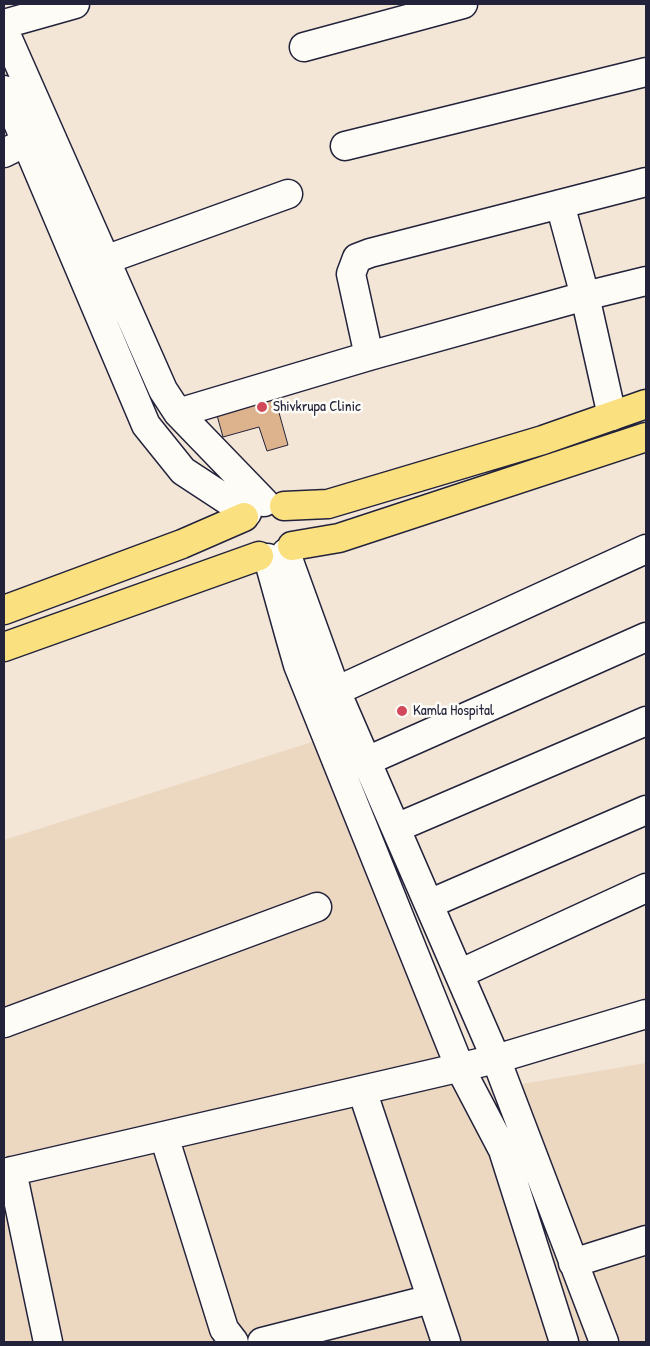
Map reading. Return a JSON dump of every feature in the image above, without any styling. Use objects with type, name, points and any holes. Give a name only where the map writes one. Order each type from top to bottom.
[{"type":"main road","points":[[4,610],[182,544],[260,509],[328,504],[543,440],[646,404]]},
{"type":"main road","points":[[4,647],[277,553],[339,538],[646,437]]},
{"type":"main road","points":[[260,509],[291,512],[296,520],[298,529],[296,538],[277,553],[251,551],[245,544],[242,526],[260,509]]},
{"type":"street","points":[[4,24],[74,4]]},
{"type":"street","points":[[304,47],[463,4]]},
{"type":"street","points":[[4,30],[162,390],[178,413],[260,509]]},
{"type":"street","points":[[345,146],[646,72]]},
{"type":"street","points":[[4,90],[15,148],[146,425],[182,471],[260,509]]},
{"type":"street","points":[[369,356],[351,274],[357,258],[370,253],[646,182]]},
{"type":"street","points":[[106,260],[288,194]]},
{"type":"street","points":[[560,204],[585,296],[612,416]]},
{"type":"street","points":[[178,413],[369,356],[646,281]]},
{"type":"street","points":[[336,691],[646,548]]},
{"type":"street","points":[[277,553],[496,1059],[604,1342]]},
{"type":"street","points":[[277,553],[290,637],[298,664],[460,1068],[503,1150],[564,1342]]},
{"type":"street","points":[[367,761],[646,637]]},
{"type":"street","points":[[396,828],[646,721]]},
{"type":"street","points":[[429,904],[646,810]]},
{"type":"street","points":[[459,974],[646,888]]},
{"type":"street","points":[[4,1022],[317,907]]},
{"type":"street","points":[[48,1342],[8,1172],[460,1068],[646,1014]]},
{"type":"street","points":[[362,1090],[446,1342]]},
{"type":"street","points":[[164,1136],[224,1329],[234,1342]]},
{"type":"street","points":[[573,1263],[646,1240]]},
{"type":"street","points":[[262,1342],[431,1299]]},
{"type":"shaded area","points":[[318,740],[463,1094],[646,1063],[646,1342],[4,1342],[4,840]]},
{"type":"building","points":[[273,391],[288,445],[267,451],[259,427],[223,437],[215,408]]},
{"type":"place","name":"Shivkrupa Clinic","points":[[262,407]]},
{"type":"place","name":"Kamla Hospital","points":[[402,711]]}]
